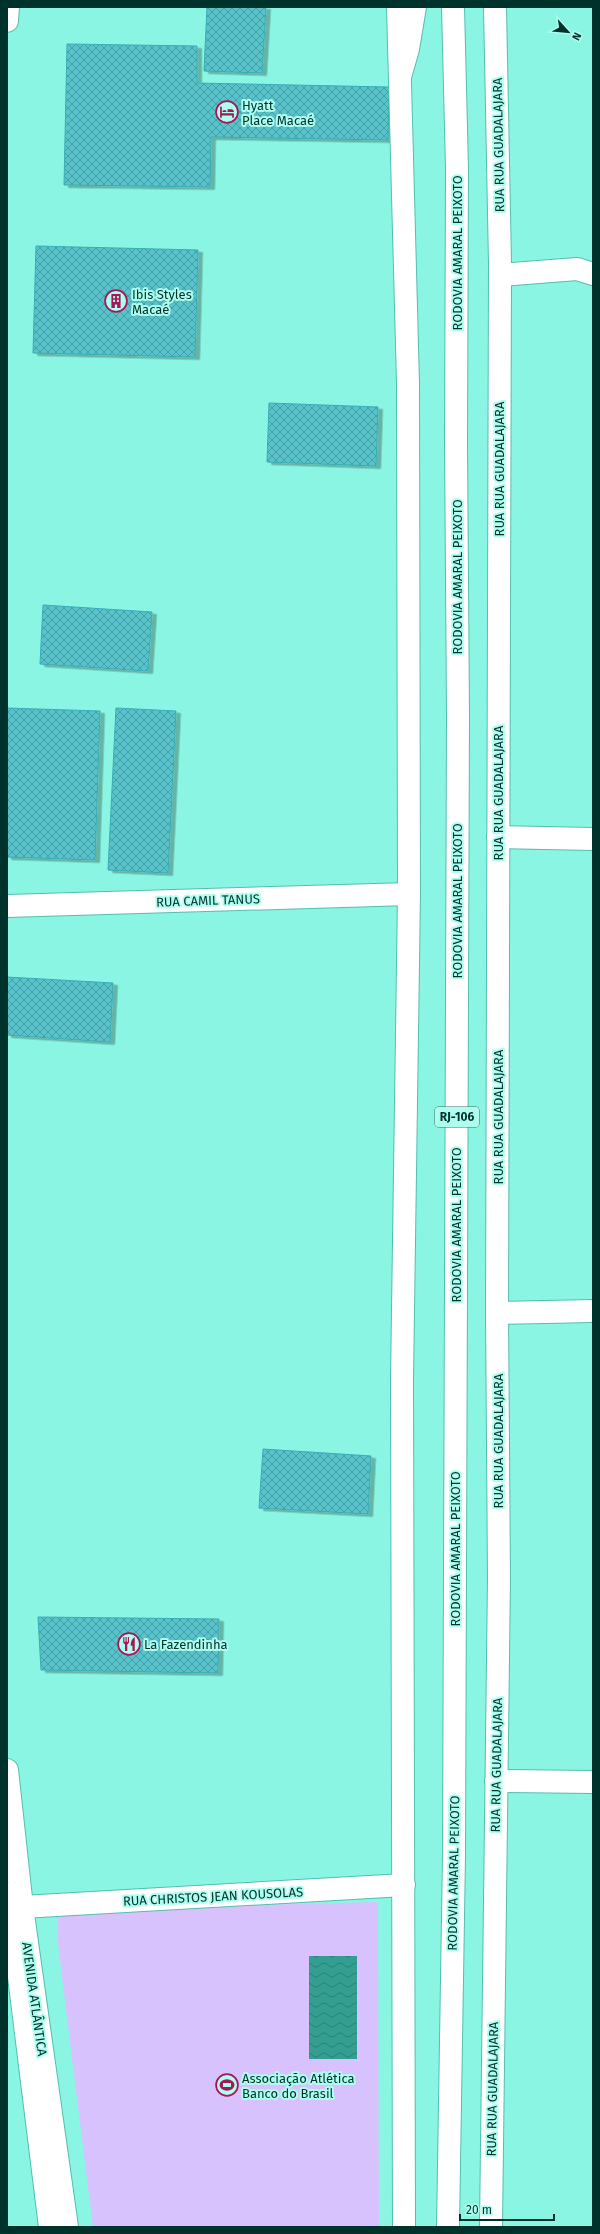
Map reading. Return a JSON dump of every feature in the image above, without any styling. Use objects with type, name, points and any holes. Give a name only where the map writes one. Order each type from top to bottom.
[{"type":"main road","points":[[7,21],[8,7]]},
{"type":"main road","points":[[398,7],[408,383],[409,894],[402,1380],[404,2227]]},
{"type":"main road","points":[[400,77],[408,49],[415,7]]},
{"type":"main road","name":"RODOVIA AMARAL PEIXOTO","points":[[448,2227],[454,1855],[458,739],[457,169],[453,7]]},
{"type":"main road","name":"RUA RUA GUADALAJARA","points":[[491,2227],[499,1577],[497,1313],[500,275],[495,7]]},
{"type":"main road","points":[[500,275],[577,269],[593,274]]},
{"type":"main road","points":[[498,837],[593,839]]},
{"type":"main road","name":"RUA CAMIL TANUS","points":[[7,906],[409,894]]},
{"type":"main road","points":[[497,1313],[593,1311]]},
{"type":"main road","name":"AVENIDA ATLÂNTICA","points":[[7,1770],[14,1900],[67,2227]]},
{"type":"main road","points":[[496,1781],[593,1782]]},
{"type":"main road","name":"RUA CHRISTOS JEAN KOUSOLAS","points":[[14,1900],[404,1885]]},
{"type":"main road","points":[[14,1900],[50,2227]]},
{"type":"shaded area","name":"Associação Atlética Banco do Brasil","points":[[378,1902],[379,2227],[93,2227],[58,1944],[57,1910]]},
{"type":"water","points":[[309,1956],[357,1956],[357,2059],[309,2059]]},
{"type":"building","points":[[207,7],[266,7],[262,73],[204,71]]},
{"type":"building","name":"Hyatt Place Macaé","points":[[67,44],[197,46],[197,83],[389,87],[388,140],[211,137],[210,187],[64,185]]},
{"type":"building","name":"Ibis Styles Macaé","points":[[36,246],[198,250],[195,357],[33,353]]},
{"type":"building","points":[[269,403],[378,407],[376,466],[267,462]]},
{"type":"building","points":[[43,605],[152,612],[148,671],[40,664]]},
{"type":"building","points":[[7,708],[100,711],[95,860],[7,857]]},
{"type":"building","points":[[116,708],[176,711],[168,873],[108,870]]},
{"type":"building","points":[[7,977],[113,983],[110,1042],[7,1035]]},
{"type":"building","points":[[263,1449],[371,1456],[368,1514],[259,1508]]},
{"type":"building","name":"La Fazendinha","points":[[38,1617],[219,1619],[218,1673],[41,1670]]},
{"type":"place","name":"Hyatt Place Macaé","points":[[227,112]]},
{"type":"place","name":"Ibis Styles Macaé","points":[[116,301]]},
{"type":"place","name":"La Fazendinha","points":[[129,1644]]},
{"type":"place","name":"Associação Atlética Banco do Brasil","points":[[227,2085]]}]
